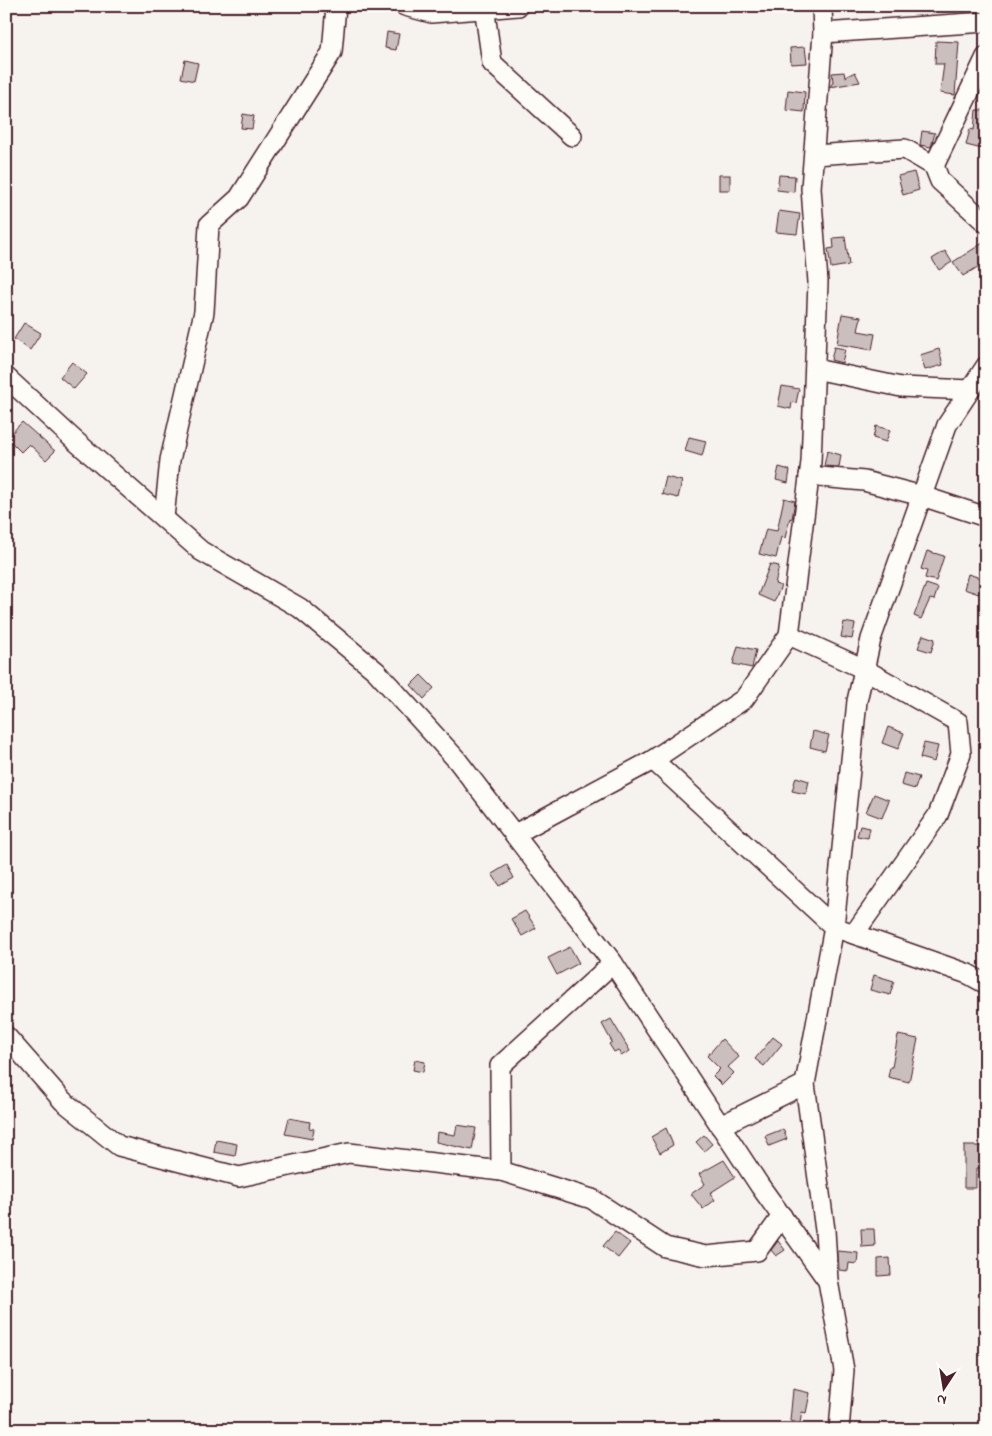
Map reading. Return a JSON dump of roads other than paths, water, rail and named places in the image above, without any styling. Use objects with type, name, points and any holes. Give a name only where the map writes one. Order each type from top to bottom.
[{"type":"street","points":[[164,518],[170,460],[204,312],[209,225],[239,198],[332,52],[336,6]]},
{"type":"street","points":[[405,6],[431,13],[518,6]]},
{"type":"street","points":[[515,834],[652,760],[744,699],[789,635],[809,476],[815,369],[818,282],[812,188],[823,33],[822,6]]},
{"type":"street","points":[[483,8],[492,63],[572,136]]},
{"type":"street","points":[[823,33],[986,22]]},
{"type":"street","points":[[934,166],[986,57]]},
{"type":"street","points":[[814,155],[905,149],[934,166],[940,181],[986,223]]},
{"type":"street","points":[[839,1430],[844,1370],[828,1281],[825,1230],[805,1084],[834,927],[858,701],[871,639],[948,425],[986,366]]},
{"type":"street","points":[[815,369],[901,387],[970,390]]},
{"type":"street","points":[[6,377],[72,438],[201,551],[300,608],[376,671],[457,760],[612,963],[720,1126],[828,1281]]},
{"type":"street","points":[[809,476],[864,482],[922,496],[986,517]]},
{"type":"street","points":[[789,635],[864,670],[958,722],[960,754],[938,815],[854,934]]},
{"type":"street","points":[[652,760],[834,927],[968,974],[986,984]]},
{"type":"street","points":[[501,1171],[500,1066],[612,963]]},
{"type":"street","points":[[6,1036],[63,1101],[120,1146],[239,1177],[349,1153],[501,1171],[592,1199],[665,1246],[706,1256],[757,1251],[782,1216]]},
{"type":"street","points":[[720,1126],[805,1084]]}]
